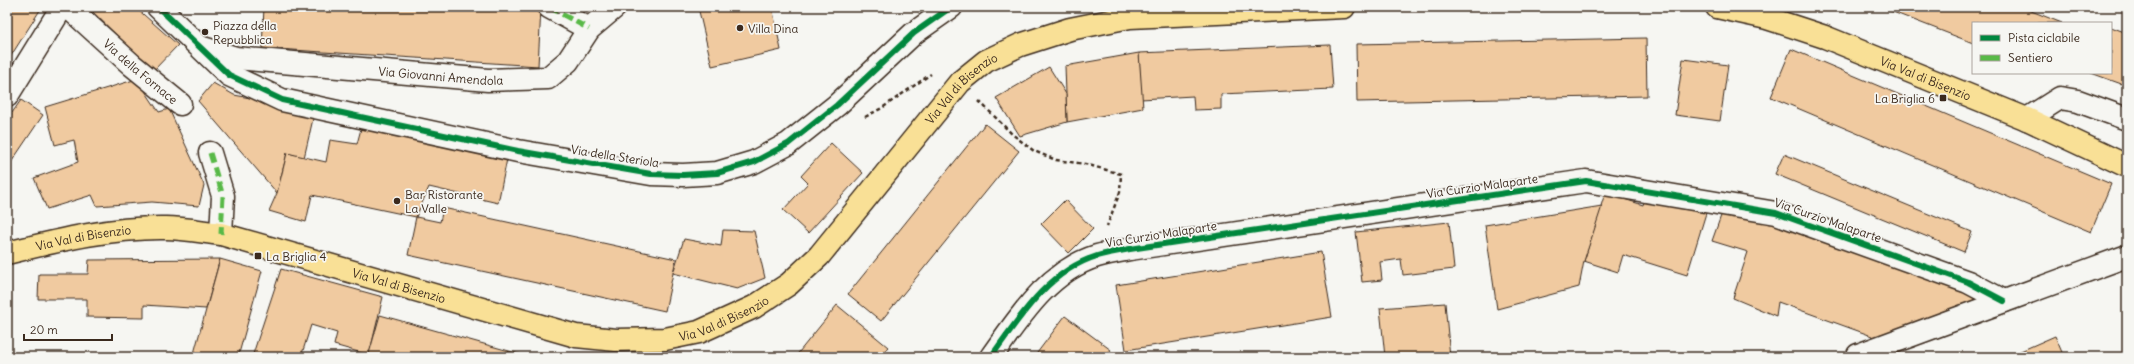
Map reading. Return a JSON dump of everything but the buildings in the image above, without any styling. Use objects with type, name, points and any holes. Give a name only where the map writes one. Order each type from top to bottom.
[{"type":"main road","name":"Via Val di Bisenzio","points":[[7,253],[82,234],[138,229],[167,228],[220,234],[576,336],[616,340],[666,339],[699,332],[754,307],[789,284],[819,256],[960,82],[986,60],[1020,45],[1070,29],[1130,16],[1344,7]]},
{"type":"main road","name":"Via Val di Bisenzio","points":[[1718,7],[1767,18],[1825,37],[2027,120],[2127,166]]},
{"type":"street","points":[[7,96],[62,7]]},
{"type":"street","name":"Via della Fornace","points":[[68,7],[132,65],[180,104]]},
{"type":"street","points":[[549,7],[589,29]]},
{"type":"street","name":"Via Giovanni Amendola","points":[[233,66],[488,80],[548,78],[568,61],[589,29],[615,7]]},
{"type":"street","name":"Via della Steriola","points":[[233,66],[282,100],[518,151],[651,174],[683,176],[717,173],[754,162],[788,144],[838,105],[914,33],[951,7]]},
{"type":"street","points":[[168,11],[200,47],[233,66]]},
{"type":"street","points":[[2027,120],[2060,98],[2078,101],[2127,119]]},
{"type":"street","points":[[210,153],[223,196],[220,234]]},
{"type":"street","name":"Via Curzio Malaparte","points":[[991,357],[1042,290],[1065,271],[1096,256],[1137,247],[1586,181],[1776,213],[1968,282],[2004,301]]},
{"type":"street","points":[[1858,355],[2127,256]]},
{"type":"path","points":[[823,116],[858,120],[882,108],[935,72]]},
{"type":"path","points":[[960,82],[1012,134],[1034,152],[1056,160],[1085,164],[1121,174],[1120,192],[1096,256]]},
{"type":"marked path","points":[[549,7],[589,29]]},
{"type":"marked path","points":[[210,153],[223,196],[221,234]]},
{"type":"cycle path","points":[[158,7],[229,75],[282,100],[518,151],[651,174],[683,175],[717,173],[754,162],[788,144],[837,105],[914,33],[951,7]]},
{"type":"cycle path","points":[[991,357],[1012,327],[1049,284],[1080,263],[1097,256],[1130,249],[1586,181],[1776,213],[1968,282],[2004,301]]},
{"type":"place","name":"Villa Dina","points":[[740,28]]},
{"type":"place","name":"Piazza della Repubblica","points":[[205,32]]},
{"type":"place","name":"La Briglia 6","points":[[1943,98]]},
{"type":"place","name":"Bar Ristorante La Valle","points":[[397,201]]},
{"type":"place","name":"La Briglia 4","points":[[258,256]]}]
